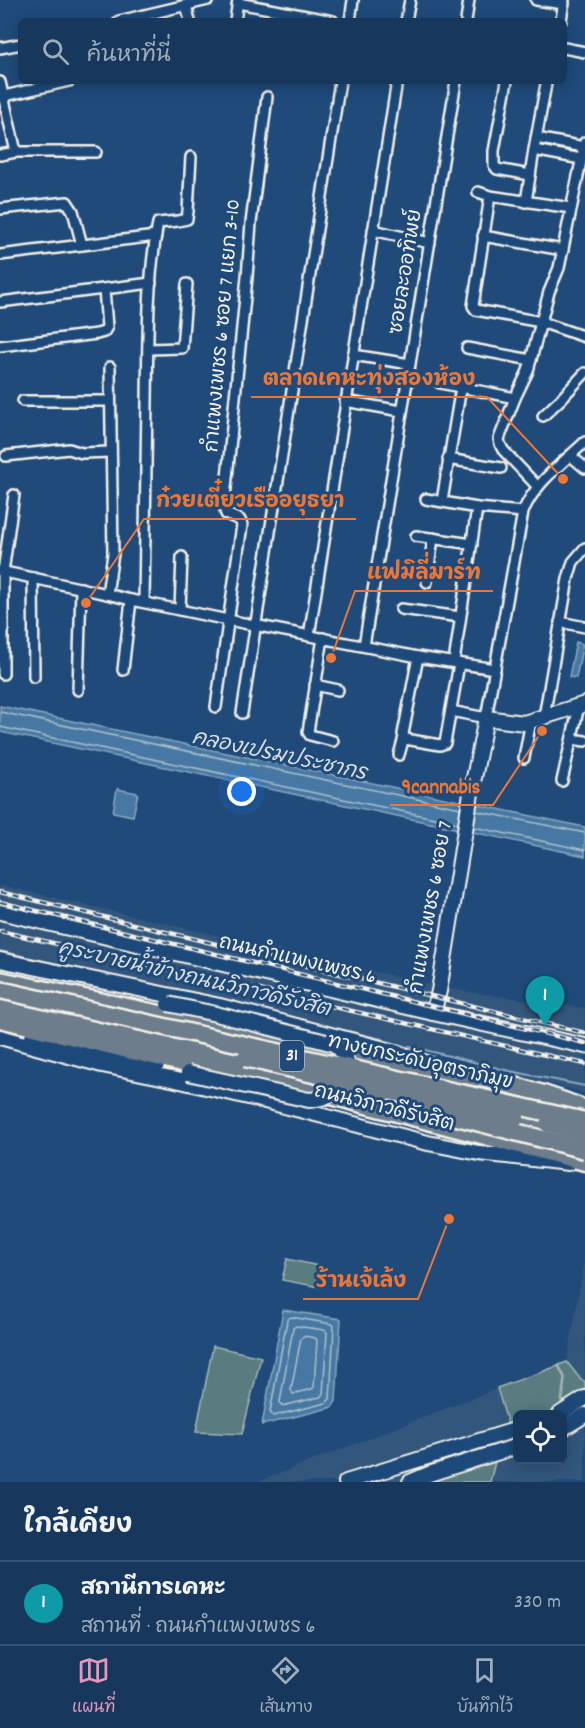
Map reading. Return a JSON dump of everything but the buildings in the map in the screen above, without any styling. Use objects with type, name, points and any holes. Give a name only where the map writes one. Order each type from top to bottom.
[{"type":"highway","name":"31","points":[[0,980],[405,1066],[451,1071],[556,1097],[585,1109]]},
{"type":"highway","name":"ทางยกระดับอุตราภิมุข","points":[[0,990],[585,1121]]},
{"type":"highway","name":"ทางยกระดับอุตราภิมุข","points":[[0,1005],[369,1087],[585,1132]]},
{"type":"highway","name":"ถนนวิภาวดีรังสิต","points":[[0,1005],[406,1100],[585,1132]]},
{"type":"highway","points":[[0,1019],[223,1073],[320,1093],[585,1165]]},
{"type":"highway","points":[[152,1055],[236,1061]]},
{"type":"highway","name":"ทางยกระดับอุตราภิมุข","points":[[369,1087],[430,1111],[585,1150]]},
{"type":"main road","points":[[486,718],[519,722],[582,705]]},
{"type":"main road","name":"กำแพงเพชร 6 ซอย 7","points":[[433,1013],[439,991],[470,798],[486,718]]},
{"type":"main road","name":"ถนนกำแพงเพชร 6","points":[[0,912],[585,1046]]},
{"type":"main road","name":"31","points":[[0,960],[220,1006],[396,1052],[451,1071]]},
{"type":"main road","points":[[0,967],[216,1014],[334,1044],[342,1051],[348,1073],[344,1085],[334,1094],[320,1100],[309,1100],[0,1030]]},
{"type":"main road","name":"ถนนวิภาวดีรังสิต","points":[[0,1037],[102,1065],[246,1096],[428,1143],[479,1153],[585,1165]]},
{"type":"main road","name":"31","points":[[556,1097],[585,1101]]},
{"type":"main road","points":[[567,1418],[585,1398]]},
{"type":"main road","points":[[567,1420],[585,1415]]},
{"type":"main road","points":[[346,1482],[513,1431]]},
{"type":"main road","points":[[410,1482],[513,1448]]},
{"type":"street","points":[[132,18],[208,0]]},
{"type":"street","points":[[350,18],[353,0]]},
{"type":"street","points":[[407,18],[410,0]]},
{"type":"street","points":[[466,18],[469,0]]},
{"type":"street","points":[[536,0],[564,2],[561,18]]},
{"type":"street","points":[[235,18],[238,2],[318,18]]},
{"type":"street","points":[[186,5],[189,18]]},
{"type":"street","points":[[0,48],[18,45]]},
{"type":"street","points":[[567,49],[585,52]]},
{"type":"street","points":[[0,82],[16,152]]},
{"type":"street","points":[[2,97],[56,84]]},
{"type":"street","points":[[242,714],[340,84]]},
{"type":"street","points":[[309,636],[397,84]]},
{"type":"street","name":"ซอยละออทิพย์","points":[[364,646],[456,84]]},
{"type":"street","points":[[506,84],[494,151],[494,165],[497,169],[530,175]]},
{"type":"street","points":[[526,202],[546,84]]},
{"type":"street","name":"กำแพงเพชร 6 ซอย 7 แยก 3-10","points":[[228,620],[242,525],[240,520],[226,514],[224,508],[251,224],[267,97]]},
{"type":"street","points":[[536,138],[584,145],[580,190],[571,208],[563,250],[528,371],[499,440],[538,487],[585,442]]},
{"type":"street","points":[[534,150],[581,159]]},
{"type":"street","points":[[0,155],[16,152],[96,152]]},
{"type":"street","points":[[144,602],[151,283],[158,223],[187,219],[191,157]]},
{"type":"street","points":[[478,192],[490,196],[571,208]]},
{"type":"street","points":[[490,196],[474,308],[541,322],[585,337]]},
{"type":"street","points":[[0,209],[67,202],[73,211],[82,245]]},
{"type":"street","points":[[373,231],[430,243]]},
{"type":"street","points":[[0,255],[156,236]]},
{"type":"street","points":[[483,236],[563,250]]},
{"type":"street","points":[[0,302],[151,283]]},
{"type":"street","points":[[148,349],[182,348],[187,284]]},
{"type":"street","points":[[0,346],[104,332],[107,327],[104,289]]},
{"type":"street","points":[[467,348],[531,360]]},
{"type":"street","points":[[353,355],[410,364]]},
{"type":"street","points":[[107,594],[113,554],[110,367]]},
{"type":"street","points":[[543,416],[584,377]]},
{"type":"street","points":[[440,383],[515,398]]},
{"type":"street","points":[[442,501],[461,387]]},
{"type":"street","points":[[23,401],[110,400]]},
{"type":"street","points":[[345,401],[401,411]]},
{"type":"street","points":[[6,456],[69,449],[82,453],[111,452]]},
{"type":"street","points":[[571,456],[585,468]]},
{"type":"street","points":[[448,459],[501,468]]},
{"type":"street","name":"กำแพงเพชร 6 ซอย 7","points":[[486,718],[524,512],[527,501],[538,487]]},
{"type":"street","points":[[3,674],[2,571],[14,495]]},
{"type":"street","points":[[426,499],[477,508],[524,512]]},
{"type":"street","points":[[404,737],[440,745],[445,743],[451,711],[460,617],[477,508]]},
{"type":"street","points":[[416,536],[472,544]]},
{"type":"street","points":[[426,582],[433,538]]},
{"type":"street","points":[[524,758],[537,719],[571,569],[578,554],[585,548]]},
{"type":"street","points":[[180,610],[182,557]]},
{"type":"street","points":[[2,571],[228,620],[418,657],[495,669]]},
{"type":"street","points":[[33,578],[34,677]]},
{"type":"street","points":[[78,690],[81,588]]},
{"type":"street","points":[[123,670],[131,600]]},
{"type":"street","points":[[401,609],[460,617]]},
{"type":"street","points":[[216,707],[228,620]]},
{"type":"street","points":[[560,622],[585,627]]},
{"type":"street","points":[[323,638],[308,732],[310,735],[333,741]]},
{"type":"street","points":[[399,755],[418,657]]},
{"type":"street","points":[[315,685],[339,690]]},
{"type":"street","points":[[562,781],[582,705]]},
{"type":"street","points":[[451,711],[486,718]]},
{"type":"street","points":[[572,739],[585,741]]},
{"type":"shaded area","points":[[0,885],[449,989],[585,1008],[585,1093],[390,1042],[108,975],[0,953]]},
{"type":"shaded area","points":[[585,1256],[585,1482],[257,1482],[567,1361]]},
{"type":"green space","points":[[287,1259],[323,1267],[319,1287],[282,1280]]},
{"type":"green space","points":[[213,1346],[261,1357],[242,1434],[196,1432]]},
{"type":"green space","points":[[567,1362],[581,1380],[585,1381],[585,1394],[562,1409],[565,1377],[559,1365]]},
{"type":"green space","points":[[558,1366],[564,1378],[560,1410],[513,1410],[513,1426],[509,1428],[497,1388]]},
{"type":"green space","points":[[495,1462],[490,1482],[427,1482]]},
{"type":"water","points":[[576,642],[583,644],[576,678],[569,677]]},
{"type":"water","points":[[0,706],[585,827],[585,856],[0,732]]},
{"type":"water","points":[[117,789],[138,793],[133,816],[113,812]]},
{"type":"water","points":[[283,1310],[341,1319],[336,1401],[329,1408],[262,1425]]},
{"type":"waterway","name":"คูระบายน้ำข้างถนนวิภาวดีรังสิต","points":[[0,951],[129,980]]},
{"type":"waterway","name":"คูระบายน้ำข้างถนนวิภาวดีรังสิต","points":[[295,1019],[382,1039]]},
{"type":"waterway","name":"คูระบายน้ำข้างถนนวิภาวดีรังสิต","points":[[409,1046],[510,1071],[585,1086]]},
{"type":"railway","points":[[0,892],[585,1033]]},
{"type":"railway","points":[[0,902],[585,1043]]},
{"type":"railway","points":[[0,931],[585,1064]]},
{"type":"place","name":"ตลาดเคหะทุ่งสองห้อง","points":[[563,479]]},
{"type":"place","name":"ก๋วยเตี๋ยวเรืออยุธยา","points":[[86,603]]},
{"type":"place","name":"แฟมิลี่มาร์ท","points":[[331,658]]},
{"type":"place","name":"9cannabis","points":[[542,731]]},
{"type":"place","name":"สถานีการเคหะ","points":[[545,1026]]},
{"type":"place","name":"ร้านเจ้เล้ง","points":[[449,1219]]},
{"type":"water label","name":"คลองเปรมประชากร","points":[[279,757]]}]
